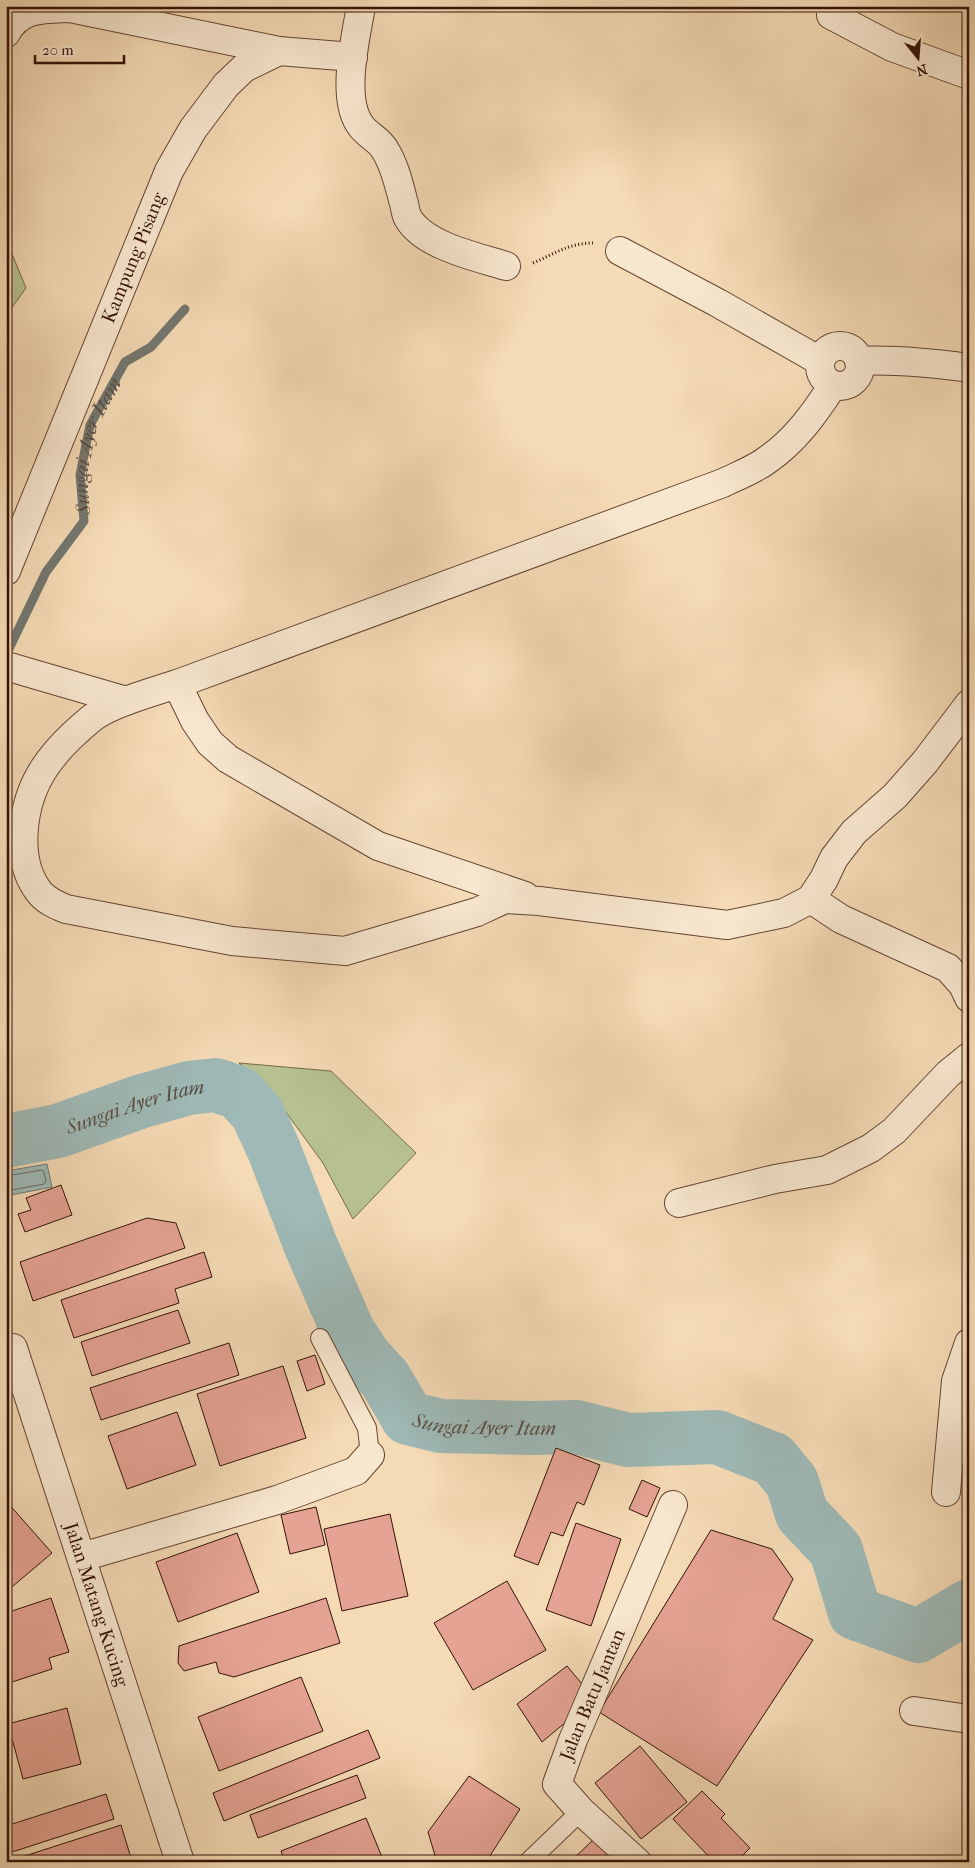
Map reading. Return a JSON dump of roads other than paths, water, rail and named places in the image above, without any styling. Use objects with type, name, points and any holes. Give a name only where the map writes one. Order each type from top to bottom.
[{"type":"street","points":[[361,6],[353,57],[351,97],[355,114],[361,126],[385,148],[408,218],[421,232],[448,247],[506,266]]},
{"type":"street","points":[[6,33],[11,24],[24,14],[41,9],[70,8],[279,51],[353,57]]},
{"type":"street","points":[[831,15],[892,47],[969,75]]},
{"type":"street","name":"Kampung Pisang","points":[[6,570],[169,171],[193,129],[226,85],[244,68],[279,51]]},
{"type":"street","points":[[620,251],[718,303],[820,361]]},
{"type":"street","points":[[837,346],[850,349],[856,353],[859,361],[859,371],[852,382],[834,386],[823,377],[820,371],[820,361],[825,352],[837,346]]},
{"type":"street","points":[[859,361],[917,361],[969,368]]},
{"type":"street","points":[[834,386],[816,412],[789,442],[767,460],[723,483],[177,684],[126,701],[94,717],[65,743],[44,768],[28,804],[23,835],[25,866],[40,893],[51,902],[72,910],[232,942],[344,951],[476,912],[505,899],[539,900],[727,925],[784,913],[812,899],[834,858],[854,832],[895,796],[925,762],[969,704]]},
{"type":"street","points":[[10,667],[126,701]]},
{"type":"street","points":[[177,684],[195,721],[210,744],[228,759],[243,768],[378,846],[539,900]]},
{"type":"street","points":[[812,899],[841,919],[948,968],[963,985],[969,998]]},
{"type":"street","points":[[679,1203],[775,1179],[827,1170],[871,1148],[894,1132],[948,1074],[969,1057]]},
{"type":"street","points":[[946,1492],[956,1381],[969,1343]]},
{"type":"street","name":"Jalan Matang Kucing","points":[[13,1348],[180,1862]]},
{"type":"street","points":[[82,1557],[277,1500],[356,1471],[370,1455]]},
{"type":"street","name":"Jalan Batu Jantan","points":[[637,1862],[582,1811],[557,1784],[573,1740],[673,1505]]},
{"type":"street","points":[[914,1711],[969,1719]]},
{"type":"lane","points":[[320,1338],[367,1428],[370,1455]]},
{"type":"lane","points":[[528,1862],[582,1811]]},
{"type":"water","points":[[47,1164],[52,1187],[6,1196],[6,1171]]},
{"type":"waterway","name":"Sungai Ayer Itam","points":[[6,655],[46,572],[84,521],[80,475],[90,425],[125,362],[151,347],[185,309]]},
{"type":"waterway","name":"Sungai Ayer Itam","points":[[6,1141],[58,1131],[142,1101],[189,1088],[216,1085],[239,1093],[257,1113],[274,1150],[311,1246],[348,1331],[365,1357],[385,1379],[408,1418],[441,1426],[576,1427],[628,1440],[717,1437],[773,1459],[792,1482],[802,1514],[836,1550],[855,1613],[918,1636],[969,1606]]}]
